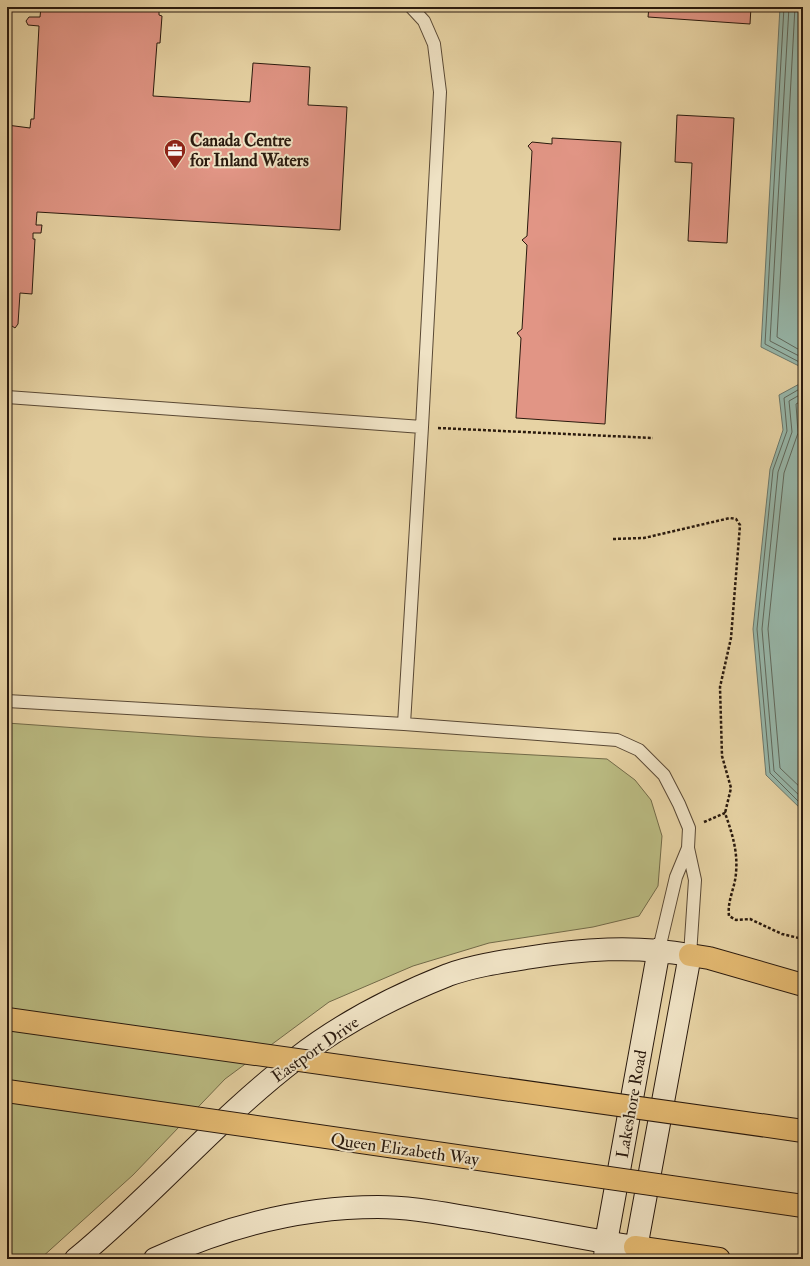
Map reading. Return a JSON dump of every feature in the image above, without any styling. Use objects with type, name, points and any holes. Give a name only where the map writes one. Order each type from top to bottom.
[{"type":"highway","points":[[690,955],[709,958],[803,985]]},
{"type":"highway","points":[[7,1019],[803,1131]]},
{"type":"highway","name":"Queen Elizabeth Way","points":[[7,1091],[803,1206]]},
{"type":"highway","points":[[634,1253],[719,1259]]},
{"type":"main road","name":"Eastport Drive","points":[[76,1259],[255,1093],[297,1058],[346,1024],[407,993],[450,975],[498,962],[576,950],[659,949],[690,955]]},
{"type":"main road","name":"Lakeshore Road","points":[[606,1250],[659,949]]},
{"type":"main road","name":"Lakeshore Road","points":[[634,1253],[690,955]]},
{"type":"main road","points":[[155,1259],[208,1236],[263,1220],[315,1212],[378,1207],[435,1212],[606,1250],[634,1253]]},
{"type":"lane","points":[[404,724],[440,92],[434,44],[424,21],[411,7]]},
{"type":"lane","points":[[7,397],[422,427]]},
{"type":"lane","points":[[7,701],[404,724],[616,740],[639,750],[664,775],[689,828],[688,848],[695,880],[690,955]]},
{"type":"lane","points":[[659,949],[676,877],[688,848]]},
{"type":"path","points":[[422,427],[653,438]]},
{"type":"path","points":[[613,539],[644,538],[730,518],[736,519],[740,524],[731,638],[720,687],[723,735],[722,756],[731,788],[725,813],[735,840],[736,874],[728,909],[729,916],[736,920],[750,919],[782,934],[803,939]]},
{"type":"path","points":[[689,828],[725,813]]},
{"type":"green space","points":[[7,723],[205,737],[607,759],[635,780],[651,800],[662,836],[658,886],[639,916],[593,927],[489,943],[413,966],[329,1002],[225,1079],[133,1175],[40,1259],[7,1259]]},
{"type":"water","points":[[780,7],[803,7],[803,368],[761,347]]},
{"type":"water","points":[[803,382],[803,811],[766,775],[753,629],[770,469],[783,430],[779,395]]},
{"type":"building","name":"Canada Centre for Inland Waters","points":[[41,7],[159,7],[159,15],[162,16],[160,43],[157,43],[153,96],[250,102],[253,63],[310,67],[308,105],[347,107],[340,230],[37,212],[36,225],[42,225],[41,233],[33,233],[33,239],[35,239],[32,294],[20,293],[18,324],[15,328],[9,324],[10,309],[7,308],[7,125],[30,128],[31,119],[34,119],[39,26],[28,25],[26,21],[29,17],[40,17]]},
{"type":"building","points":[[649,7],[751,7],[750,24],[648,17]]},
{"type":"building","points":[[677,115],[734,118],[727,243],[688,241],[692,163],[675,162]]},
{"type":"building","points":[[552,138],[621,142],[605,424],[516,418],[521,338],[517,333],[522,329],[527,245],[522,240],[527,236],[532,151],[528,146],[532,142],[552,144]]},
{"type":"place","name":"Canada Centre for Inland Waters","points":[[175,170]]}]
